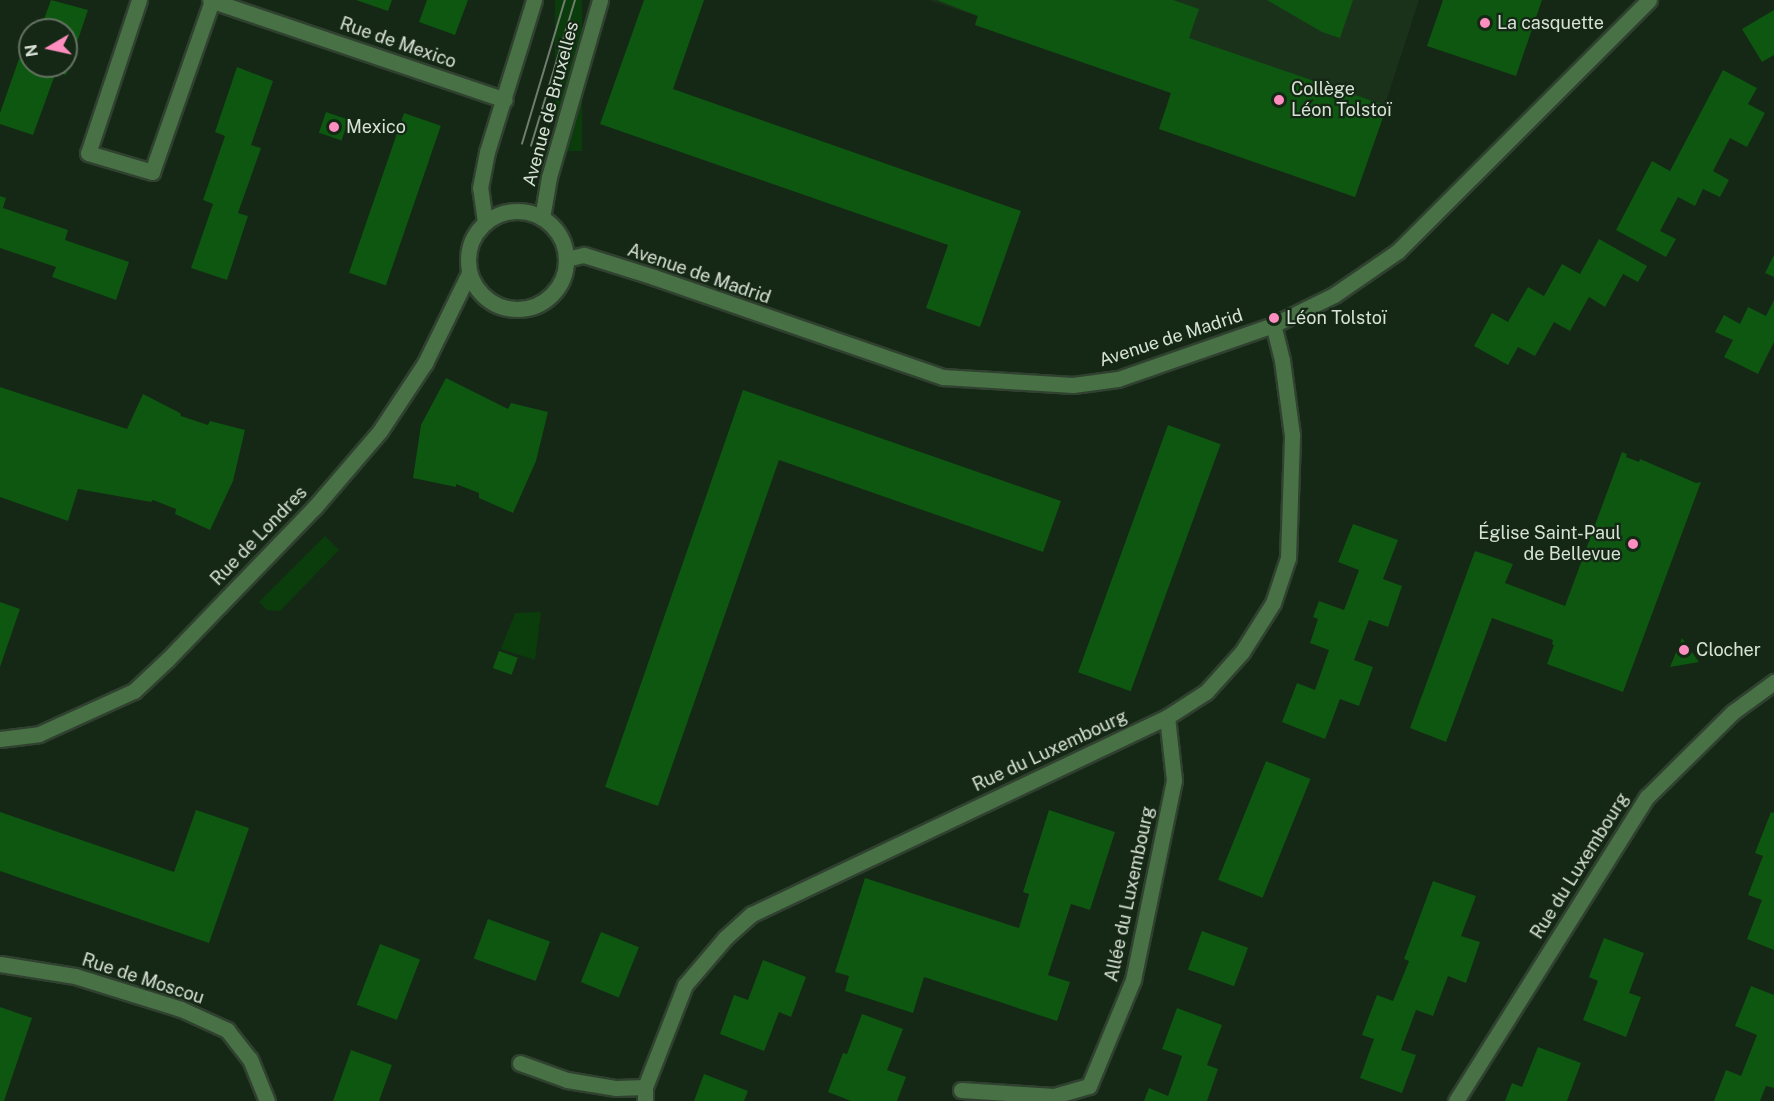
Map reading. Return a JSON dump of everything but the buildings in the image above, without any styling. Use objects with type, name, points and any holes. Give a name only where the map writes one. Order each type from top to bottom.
[{"type":"street","points":[[139,0],[88,153],[152,172],[211,0]]},
{"type":"street","name":"Rue de Mexico","points":[[211,0],[505,100]]},
{"type":"street","points":[[485,222],[480,188],[487,152],[505,100],[534,0]]},
{"type":"street","name":"Avenue de Bruxelles","points":[[542,218],[549,177],[600,0]]},
{"type":"street","name":"Avenue de Madrid","points":[[566,259],[584,255],[943,377],[1073,386],[1118,379],[1272,325],[1334,295],[1398,251],[1649,0]]},
{"type":"street","points":[[523,211],[542,218],[556,229],[564,245],[566,259],[563,279],[548,299],[533,307],[512,310],[495,305],[477,289],[469,273],[469,248],[474,235],[485,222],[506,212],[523,211]]},
{"type":"street","name":"Rue de Londres","points":[[0,739],[39,734],[134,691],[168,659],[314,508],[381,430],[425,363],[469,273]]},
{"type":"street","name":"Rue du Luxembourg","points":[[645,1094],[686,985],[725,938],[752,914],[1167,717],[1206,692],[1242,652],[1273,603],[1288,558],[1292,435],[1282,360],[1272,325]]},
{"type":"street","name":"Rue du Luxembourg","points":[[1456,1101],[1647,797],[1733,712],[1774,682]]},
{"type":"street","name":"Allée du Luxembourg","points":[[961,1090],[1054,1096],[1089,1086],[1133,980],[1174,780],[1167,717]]},
{"type":"street","name":"Rue de Moscou","points":[[0,964],[75,976],[181,1009],[227,1030],[250,1059],[267,1101]]},
{"type":"street","points":[[519,1063],[567,1080],[645,1094]]},
{"type":"shaded area","name":"Collège Léon Tolstoï","points":[[928,0],[1419,0],[1355,197],[1159,129],[1171,93],[975,25],[977,16]]},
{"type":"green space","points":[[555,0],[582,0],[582,151],[555,151]]},
{"type":"green space","points":[[325,536],[339,550],[280,611],[267,610],[259,602]]},
{"type":"green space","points":[[541,612],[535,660],[501,649],[515,613]]},
{"type":"tram line","points":[[522,144],[565,0]]},
{"type":"tram line","points":[[531,146],[575,0]]},
{"type":"place","name":"La casquette","points":[[1485,23]]},
{"type":"place","name":"Collège Léon Tolstoï","points":[[1279,100]]},
{"type":"place","name":"Mexico","points":[[334,127]]},
{"type":"place","name":"Léon Tolstoï","points":[[1274,318]]},
{"type":"place","name":"Église Saint-Paul de Bellevue","points":[[1633,544]]},
{"type":"place","name":"Clocher","points":[[1684,650]]}]
